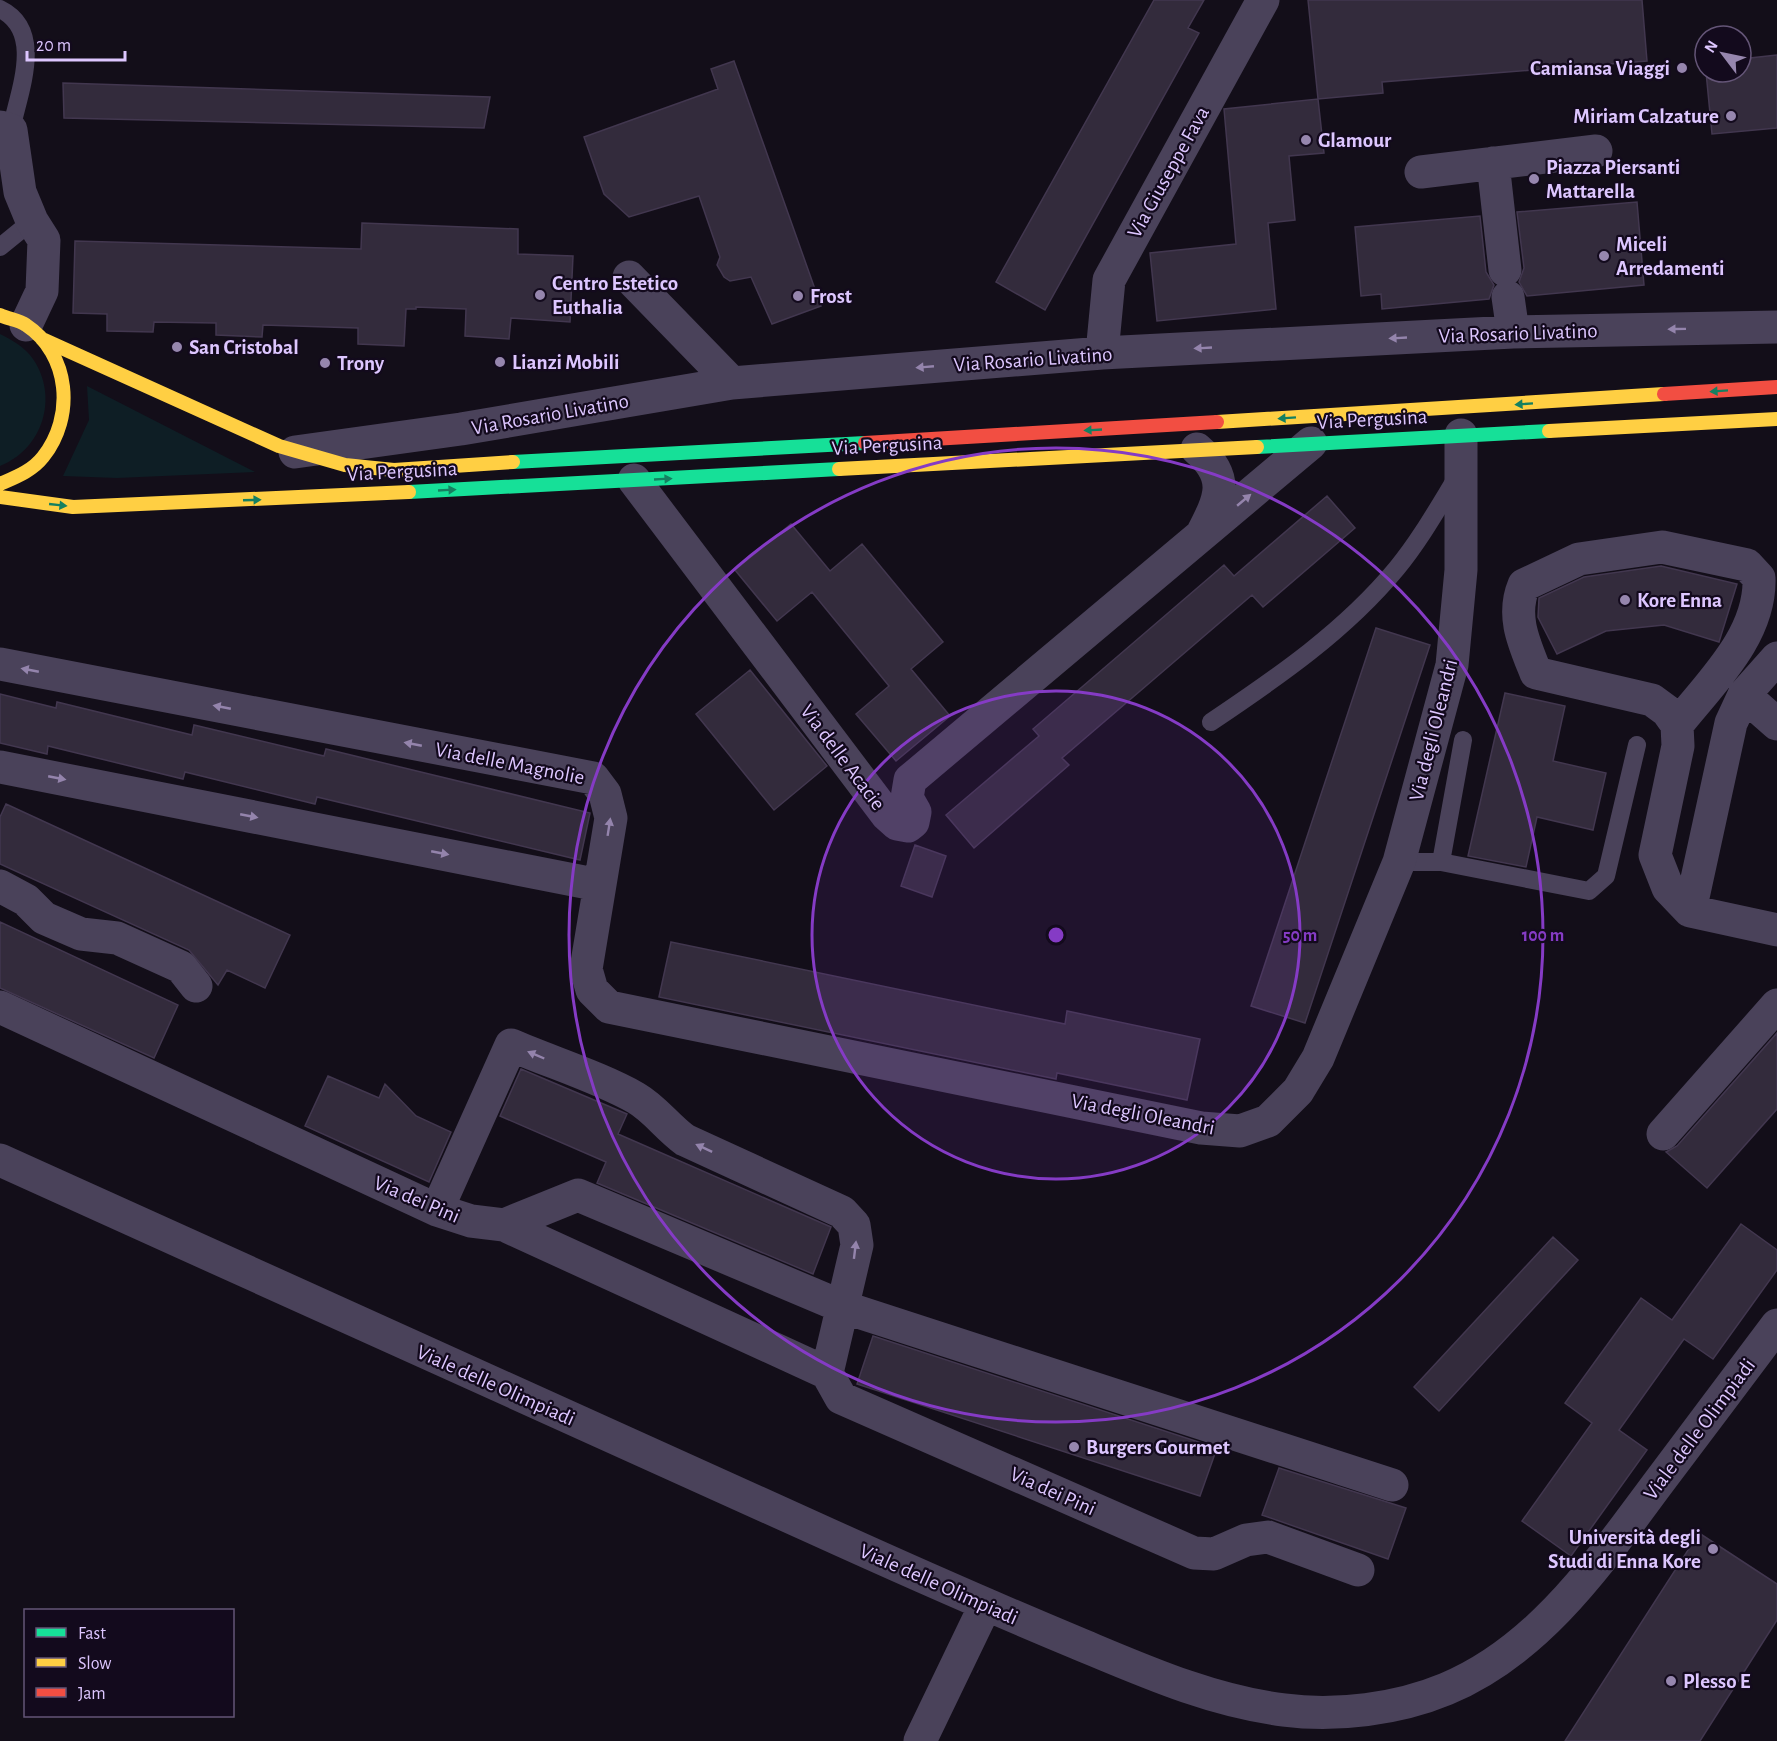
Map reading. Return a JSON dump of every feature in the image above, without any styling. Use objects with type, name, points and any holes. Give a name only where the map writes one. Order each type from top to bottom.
[{"type":"main road","name":"Via Pergusina","points":[[22,327],[294,452],[345,465],[394,470],[624,454],[824,447],[1777,387]]},
{"type":"main road","points":[[0,484],[31,469],[49,451],[60,430],[65,406],[64,382],[56,358],[22,327]]},
{"type":"main road","name":"Via Pergusina","points":[[0,496],[72,507],[634,480],[1777,419]]},
{"type":"street","name":"Via Giuseppe Fava","points":[[1102,353],[1109,280],[1263,0]]},
{"type":"street","points":[[6,128],[21,192],[32,221],[44,240],[42,291],[22,327]]},
{"type":"street","points":[[1421,172],[1596,151]]},
{"type":"street","points":[[1493,164],[1513,332]]},
{"type":"street","points":[[629,277],[732,383]]},
{"type":"street","name":"Via Rosario Livatino","points":[[294,452],[461,429],[732,383],[1102,353],[1513,332],[1777,327]]},
{"type":"street","name":"Via degli Oleandri","points":[[599,885],[586,969],[592,990],[609,1007],[1202,1128],[1239,1131],[1268,1121],[1298,1091],[1318,1058],[1399,862],[1452,665],[1461,570],[1461,435]]},
{"type":"street","points":[[1200,538],[1311,443]]},
{"type":"street","points":[[1197,449],[1217,469],[1219,487],[1214,510],[1200,538]]},
{"type":"street","name":"Via delle Acacie","points":[[634,480],[887,815],[897,824],[908,826],[913,822],[915,812],[907,798],[910,780],[1200,538]]},
{"type":"street","points":[[1677,725],[1738,648],[1747,628],[1760,594],[1759,578],[1747,565],[1662,547],[1579,559],[1524,585],[1518,599],[1518,626],[1536,673],[1652,700],[1667,711],[1677,725],[1678,746],[1655,855],[1668,888],[1690,911],[1777,930]]},
{"type":"street","points":[[1690,911],[1731,723],[1744,695],[1777,658]]},
{"type":"street","name":"Via delle Magnolie","points":[[0,664],[593,778],[605,794],[611,818],[599,885]]},
{"type":"street","points":[[1744,695],[1777,724]]},
{"type":"street","points":[[0,767],[599,885]]},
{"type":"street","points":[[0,886],[26,900],[44,918],[81,934],[117,938],[181,967],[196,986]]},
{"type":"street","points":[[1663,1134],[1777,1005]]},
{"type":"street","name":"Via dei Pini","points":[[0,1007],[437,1209],[471,1221],[504,1225],[578,1196],[843,1307],[1392,1485]]},
{"type":"street","points":[[437,1209],[511,1045],[635,1097],[654,1110],[666,1126],[685,1140],[842,1212],[854,1224],[857,1245],[827,1374],[504,1225]]},
{"type":"street","name":"Viale delle Olimpiadi","points":[[0,1160],[985,1606],[1180,1686],[1283,1710],[1325,1712],[1374,1708],[1415,1700],[1449,1688],[1525,1641],[1550,1619],[1621,1532],[1777,1325]]},
{"type":"street","name":"Via dei Pini","points":[[827,1374],[841,1398],[1194,1553],[1214,1554],[1246,1540],[1268,1537],[1358,1570]]},
{"type":"street","points":[[920,1741],[985,1606]]},
{"type":"lane","points":[[0,9],[12,15],[25,33],[26,59],[6,128]]},
{"type":"lane","points":[[0,247],[32,221]]},
{"type":"lane","points":[[1211,722],[1281,675],[1348,620],[1397,569],[1424,532],[1461,470]]},
{"type":"lane","points":[[1441,862],[1463,740]]},
{"type":"lane","points":[[1399,862],[1441,862],[1589,891],[1606,876],[1637,745]]},
{"type":"shaded area","points":[[0,334],[22,347],[33,359],[41,374],[45,389],[45,405],[36,435],[15,458],[0,466]]},
{"type":"shaded area","points":[[87,386],[255,472],[117,478],[63,476],[89,420]]},
{"type":"building","points":[[1154,0],[1204,0],[1188,28],[1199,33],[1045,310],[996,282]]},
{"type":"building","points":[[1308,0],[1642,0],[1647,61],[1382,82],[1383,93],[1318,99]]},
{"type":"building","points":[[1777,55],[1777,128],[1712,134],[1707,84],[1753,84],[1753,58]]},
{"type":"building","points":[[734,61],[821,306],[772,324],[751,277],[730,281],[724,277],[717,265],[720,257],[699,196],[629,217],[604,194],[584,137],[718,89],[711,69]]},
{"type":"building","points":[[63,83],[490,97],[484,128],[64,118]]},
{"type":"building","points":[[1318,99],[1324,153],[1289,156],[1295,220],[1268,223],[1276,309],[1157,321],[1150,253],[1236,244],[1224,109]]},
{"type":"building","points":[[1637,202],[1644,285],[1527,296],[1519,282],[1524,268],[1517,212]]},
{"type":"building","points":[[1480,216],[1486,272],[1494,285],[1489,299],[1382,309],[1381,294],[1361,296],[1355,227]]},
{"type":"building","points":[[362,223],[518,229],[518,254],[573,256],[570,322],[511,318],[509,339],[465,336],[466,309],[416,307],[416,309],[406,309],[404,346],[358,344],[358,328],[263,325],[262,337],[216,335],[216,323],[154,322],[153,332],[107,331],[107,314],[73,313],[75,241],[361,249]]},
{"type":"building","points":[[1327,496],[1355,528],[1263,607],[1252,595],[1062,758],[1069,765],[974,848],[946,815],[1039,736],[1033,729],[1224,565],[1234,576]]},
{"type":"building","points":[[791,524],[830,571],[862,544],[943,642],[911,669],[950,716],[896,761],[856,714],[889,686],[812,592],[777,621],[735,570]]},
{"type":"building","points":[[1661,566],[1737,584],[1719,642],[1664,625],[1606,631],[1557,654],[1538,617],[1539,598],[1584,577]]},
{"type":"building","points":[[1376,628],[1430,645],[1305,1023],[1251,1006]]},
{"type":"building","points":[[750,670],[827,766],[774,810],[696,714]]},
{"type":"building","points":[[1505,693],[1565,706],[1553,761],[1606,773],[1593,830],[1537,817],[1526,867],[1468,856]]},
{"type":"building","points":[[0,694],[56,708],[57,702],[192,735],[194,725],[324,756],[326,749],[590,813],[580,860],[317,797],[315,804],[185,772],[183,779],[48,746],[47,754],[0,743]]},
{"type":"building","points":[[6,804],[290,935],[265,988],[227,970],[218,985],[189,950],[0,864],[0,817]]},
{"type":"building","points":[[915,845],[946,856],[932,897],[901,886]]},
{"type":"building","points":[[0,922],[178,1005],[154,1058],[0,988]]},
{"type":"building","points":[[671,942],[1065,1024],[1067,1011],[1200,1039],[1187,1100],[1057,1073],[1056,1079],[659,997]]},
{"type":"building","points":[[1777,1033],[1777,1109],[1707,1188],[1666,1152],[1677,1146]]},
{"type":"building","points":[[521,1069],[627,1114],[618,1134],[831,1227],[813,1274],[597,1183],[606,1162],[500,1116]]},
{"type":"building","points":[[328,1076],[379,1098],[385,1084],[416,1116],[451,1132],[429,1182],[305,1126]]},
{"type":"building","points":[[1741,1224],[1777,1250],[1777,1270],[1713,1359],[1684,1339],[1619,1430],[1647,1450],[1571,1556],[1522,1521],[1592,1423],[1565,1403],[1641,1298],[1672,1320]]},
{"type":"building","points":[[1553,1237],[1578,1260],[1439,1411],[1414,1387]]},
{"type":"building","points":[[873,1336],[1217,1448],[1200,1496],[857,1384]]},
{"type":"building","points":[[1279,1468],[1406,1508],[1388,1559],[1262,1515]]},
{"type":"building","name":"Plesso E","points":[[1699,1533],[1777,1584],[1777,1620],[1700,1741],[1565,1741]]},
{"type":"traffic: fast","points":[[1257,447],[1549,431]]},
{"type":"traffic: fast","points":[[513,462],[865,443]]},
{"type":"traffic: fast","points":[[409,492],[839,469]]},
{"type":"traffic: slow","points":[[0,315],[26,325],[41,337],[52,352],[63,387],[60,424],[43,457],[29,470],[0,484]]},
{"type":"traffic: slow","points":[[42,339],[279,446],[345,465],[394,470],[513,462]]},
{"type":"traffic: slow","points":[[1217,422],[1664,394]]},
{"type":"traffic: slow","points":[[1549,431],[1777,419]]},
{"type":"traffic: slow","points":[[839,469],[1257,447]]},
{"type":"traffic: slow","points":[[0,497],[73,507],[409,492]]},
{"type":"traffic: jam","points":[[1664,394],[1777,387]]},
{"type":"traffic: jam","points":[[865,443],[1217,422]]},
{"type":"place","name":"Camiansa Viaggi","points":[[1682,68]]},
{"type":"place","name":"Miriam Calzature","points":[[1731,116]]},
{"type":"place","name":"Glamour","points":[[1306,140]]},
{"type":"place","name":"Piazza Piersanti Mattarella","points":[[1534,179]]},
{"type":"place","name":"Miceli Arredamenti","points":[[1604,256]]},
{"type":"place","name":"Centro Estetico Euthalia","points":[[540,295]]},
{"type":"place","name":"Frost","points":[[798,296]]},
{"type":"place","name":"San Cristobal","points":[[177,347]]},
{"type":"place","name":"Lianzi Mobili","points":[[500,362]]},
{"type":"place","name":"Trony","points":[[325,363]]},
{"type":"place","name":"Kore Enna","points":[[1625,600]]},
{"type":"place","name":"Burgers Gourmet","points":[[1074,1447]]},
{"type":"place","name":"Università degli Studi di Enna Kore","points":[[1713,1549]]},
{"type":"place","name":"Plesso E","points":[[1671,1681]]}]
